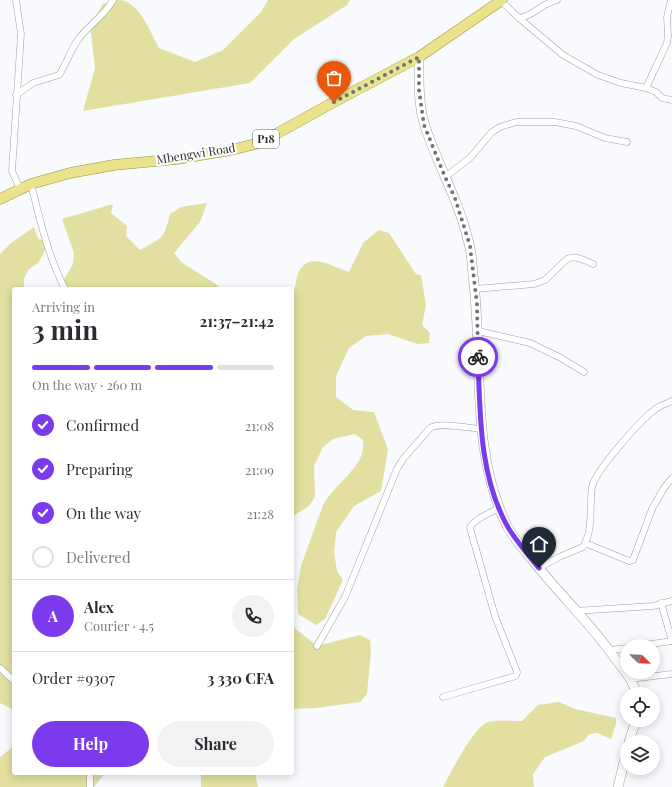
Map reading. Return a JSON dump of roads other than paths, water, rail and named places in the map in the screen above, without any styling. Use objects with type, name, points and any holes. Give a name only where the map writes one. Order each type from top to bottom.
[{"type":"main road","name":"Mbengwi Road","points":[[0,199],[31,184],[70,173],[114,165],[177,159],[231,150],[255,144],[419,57],[501,0]]},
{"type":"street","points":[[16,0],[21,34],[12,171],[20,190]]},
{"type":"street","points":[[16,95],[33,84],[59,75],[78,38],[108,9],[113,0]]},
{"type":"street","points":[[501,0],[519,18],[563,55],[592,72],[620,83],[646,88],[656,92],[662,98],[672,100]]},
{"type":"street","points":[[519,18],[530,16],[546,3],[556,0]]},
{"type":"street","points":[[646,88],[667,43],[667,17],[671,0]]},
{"type":"street","points":[[419,57],[419,90],[424,125],[455,198],[470,246],[478,331],[481,429],[486,462],[499,508],[515,539],[575,611],[610,650],[620,664]]},
{"type":"street","points":[[445,177],[470,158],[492,132],[500,127],[516,122],[554,122],[580,128],[598,136],[627,142]]},
{"type":"street","points":[[31,184],[39,218],[52,259],[64,287]]},
{"type":"street","points":[[475,288],[540,283],[566,259],[572,257],[579,258],[593,264]]},
{"type":"street","points":[[478,331],[530,343],[561,358],[584,372]]},
{"type":"street","points":[[539,568],[559,557],[583,547],[590,524],[592,487],[598,475],[617,449],[654,410],[672,400]]},
{"type":"street","points":[[317,646],[345,597],[384,501],[403,459],[433,426],[440,425],[481,429]]},
{"type":"street","points":[[585,543],[629,561],[633,560],[652,509],[664,488],[672,478]]},
{"type":"street","points":[[443,697],[516,676],[517,672],[495,616],[470,528],[476,521],[499,508]]},
{"type":"street","points":[[575,611],[653,606],[672,601]]},
{"type":"street","points":[[660,643],[672,641],[661,603]]},
{"type":"street","points":[[610,650],[620,649]]},
{"type":"street","points":[[0,668],[12,680]]},
{"type":"street","points":[[660,675],[672,674]]},
{"type":"street","points":[[630,679],[634,687]]},
{"type":"street","points":[[90,775],[90,787]]},
{"type":"street","points":[[618,787],[621,775]]}]
